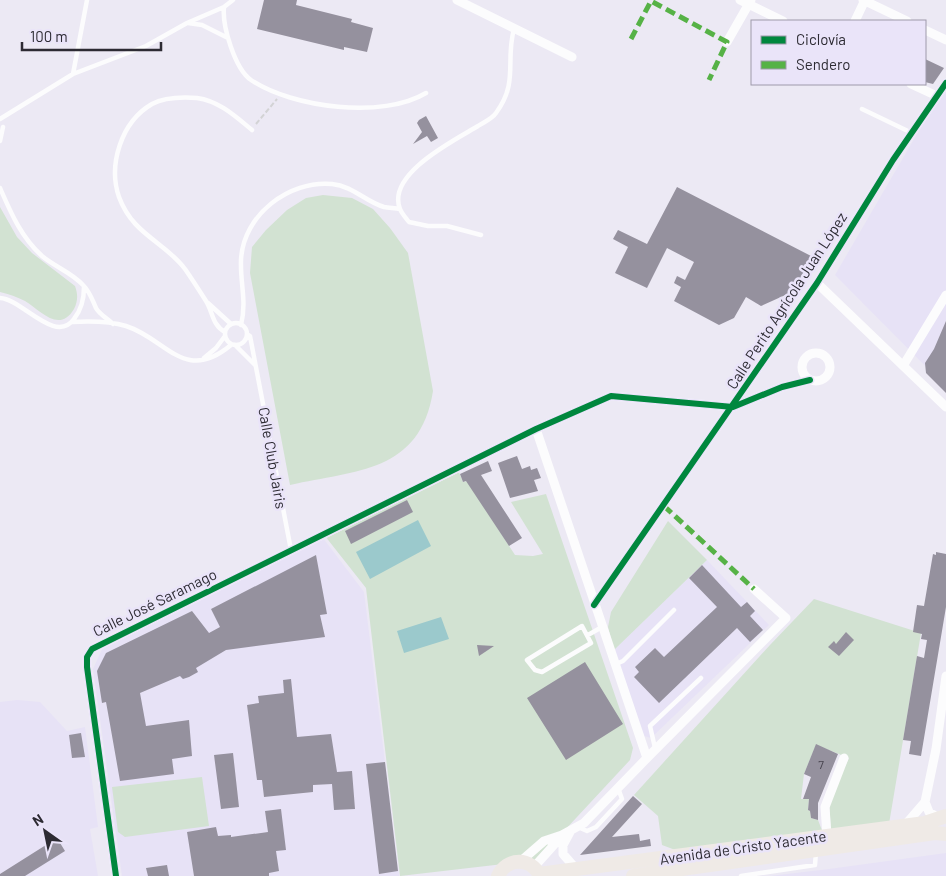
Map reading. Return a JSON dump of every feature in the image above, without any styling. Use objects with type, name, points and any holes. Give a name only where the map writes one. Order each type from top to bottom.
[{"type":"main road","name":"Avenida de Cristo Yacente","points":[[538,872],[578,870],[904,826],[925,823],[943,817]]},
{"type":"main road","name":"Avenida de Cristo Yacente","points":[[633,876],[683,873],[816,850],[935,833],[946,834]]},
{"type":"main road","points":[[494,876],[498,876],[506,865],[521,861],[538,872]]},
{"type":"street","points":[[457,0],[572,57]]},
{"type":"street","points":[[740,0],[750,2],[781,20]]},
{"type":"street","points":[[854,20],[864,0],[905,20]]},
{"type":"street","points":[[727,42],[750,2]]},
{"type":"street","points":[[926,30],[946,40]]},
{"type":"street","name":"Calle Perito Agrícola Juan López","points":[[594,604],[733,407],[817,283],[946,83]]},
{"type":"street","points":[[913,85],[937,96]]},
{"type":"street","points":[[817,283],[946,407]]},
{"type":"street","points":[[903,366],[946,295]]},
{"type":"street","points":[[733,407],[782,387],[810,380]]},
{"type":"street","name":"Calle José Saramago","points":[[116,876],[87,657],[92,648],[354,518],[611,396],[733,407]]},
{"type":"street","points":[[536,430],[646,758]]},
{"type":"street","points":[[521,861],[544,841],[566,834],[578,827],[786,618],[754,589]]},
{"type":"street","points":[[904,826],[918,813],[925,802],[936,749],[946,676]]},
{"type":"street","points":[[827,836],[825,807],[844,758]]},
{"type":"street","points":[[925,802],[929,812],[943,817]]},
{"type":"street","points":[[566,834],[563,854],[578,870]]},
{"type":"street","points":[[538,872],[566,834]]},
{"type":"lane","points":[[73,74],[87,0]]},
{"type":"lane","points":[[0,119],[73,74],[146,46],[187,23],[224,7],[233,0]]},
{"type":"lane","points":[[224,7],[222,17],[226,36],[250,79],[282,94],[319,104],[358,108],[412,102],[426,93]]},
{"type":"lane","points":[[187,23],[202,26],[226,36]]},
{"type":"lane","points":[[481,234],[447,226],[428,226],[409,222],[400,209],[399,196],[405,181],[421,162],[495,115],[511,84],[512,37],[514,28]]},
{"type":"lane","points":[[241,325],[231,324],[207,302],[183,267],[163,248],[140,231],[128,215],[115,182],[116,156],[123,137],[135,120],[152,104],[174,98],[198,98],[223,107],[252,130]]},
{"type":"lane","points":[[862,109],[912,133]]},
{"type":"lane","points":[[0,141],[3,127]]},
{"type":"lane","points":[[0,298],[22,306],[48,325],[61,327],[72,322],[126,326],[142,334],[177,358],[202,359],[221,353],[233,345],[245,341],[247,334],[241,325],[245,308],[241,260],[246,239],[259,216],[287,192],[309,185],[332,184],[355,190],[383,206],[400,209]]},
{"type":"lane","points":[[0,188],[15,223],[27,241],[43,257],[65,269],[84,286],[94,299],[96,309],[113,324]]},
{"type":"lane","points":[[72,322],[83,303],[84,286]]},
{"type":"lane","points":[[207,302],[215,323],[233,345],[248,355],[256,366]]},
{"type":"lane","points":[[202,359],[216,348],[231,324]]},
{"type":"lane","name":"Calle Club Jairis","points":[[247,334],[250,336],[291,550]]},
{"type":"lane","points":[[615,665],[623,661],[674,610]]},
{"type":"lane","points":[[582,626],[588,635],[592,643],[542,672],[535,670],[527,660],[582,626]]},
{"type":"lane","points":[[588,635],[602,627]]},
{"type":"lane","points":[[656,749],[650,726],[701,678]]},
{"type":"lane","points":[[741,876],[815,866],[816,850]]},
{"type":"path","points":[[252,130],[282,94]]},
{"type":"shaded area","points":[[946,84],[946,387],[835,275]]},
{"type":"shaded area","points":[[323,195],[352,198],[373,209],[408,253],[433,391],[426,418],[414,438],[399,453],[381,463],[361,470],[290,485],[250,273],[252,247],[266,230],[287,210],[306,198]]},
{"type":"shaded area","points":[[0,207],[17,237],[32,253],[75,286],[77,295],[74,309],[62,320],[50,318],[25,301],[0,292]]},
{"type":"shaded area","points":[[458,470],[463,482],[467,481],[515,555],[533,556],[543,554],[511,502],[546,494],[633,748],[630,760],[537,860],[400,876],[366,588],[325,536]]},
{"type":"shaded area","points":[[418,520],[431,546],[370,579],[356,552]]},
{"type":"shaded area","points":[[668,521],[707,560],[614,650],[608,627],[611,612]]},
{"type":"shaded area","points":[[323,538],[364,592],[399,876],[122,876],[93,669],[103,647]]},
{"type":"shaded area","points":[[707,560],[769,625],[651,738],[644,736],[614,650]]},
{"type":"shaded area","points":[[814,599],[921,633],[889,824],[831,833],[829,799],[849,758],[816,745],[804,774],[801,799],[809,799],[808,810],[810,811],[811,818],[818,820],[823,833],[678,851],[662,845],[658,816],[634,795]]},
{"type":"shaded area","points":[[441,617],[449,639],[404,653],[397,631]]},
{"type":"shaded area","points":[[17,700],[40,702],[67,731],[85,727],[98,827],[90,829],[98,876],[0,876],[0,702]]},
{"type":"shaded area","points":[[202,777],[209,826],[125,837],[118,832],[112,787]]},
{"type":"shaded area","points":[[946,853],[946,876],[770,876],[829,869]]},
{"type":"building","points":[[264,0],[297,0],[296,5],[352,19],[351,22],[373,28],[367,52],[344,47],[344,50],[257,29]]},
{"type":"building","points":[[926,59],[944,68],[933,84],[926,82]]},
{"type":"building","points":[[426,116],[438,138],[431,142],[427,136],[413,144],[422,132],[417,123]]},
{"type":"building","points":[[677,187],[813,257],[792,292],[761,306],[746,297],[734,318],[719,325],[674,301],[681,287],[674,283],[677,276],[685,280],[694,262],[667,248],[647,288],[615,273],[628,247],[613,239],[618,230],[647,244]]},
{"type":"building","points":[[946,321],[946,393],[926,373],[925,363],[934,349]]},
{"type":"building","points":[[517,456],[522,469],[530,466],[531,470],[537,468],[541,478],[534,480],[538,491],[510,498],[498,463]]},
{"type":"building","points":[[488,461],[492,471],[481,475],[522,538],[509,546],[466,481],[463,482],[460,474]]},
{"type":"building","points":[[407,500],[413,512],[351,544],[345,531]]},
{"type":"building","points":[[936,552],[946,554],[946,607],[921,756],[909,754],[911,741],[903,740],[917,656],[924,658],[927,640],[921,639],[922,634],[913,632],[917,605],[924,606],[933,554],[936,555]]},
{"type":"building","points":[[316,555],[327,614],[320,615],[325,637],[226,650],[196,668],[198,672],[189,677],[183,679],[180,676],[140,693],[146,726],[189,720],[192,756],[172,759],[174,774],[120,781],[106,702],[102,703],[97,671],[106,653],[192,611],[209,633],[220,627],[211,609]]},
{"type":"building","points":[[702,565],[741,607],[747,602],[755,611],[750,616],[763,630],[750,642],[737,628],[659,703],[634,677],[639,672],[635,667],[655,648],[664,657],[717,607],[689,578]]},
{"type":"building","points":[[846,632],[854,640],[839,656],[828,647],[834,641],[836,644]]},
{"type":"building","points":[[477,645],[494,646],[479,656]]},
{"type":"building","points":[[585,662],[623,724],[566,760],[527,698]]},
{"type":"building","points":[[291,679],[297,737],[331,734],[337,772],[352,771],[355,809],[334,810],[332,784],[313,785],[313,792],[264,797],[262,780],[257,780],[247,705],[259,703],[258,696],[284,693],[283,680]]},
{"type":"building","points":[[81,733],[85,757],[72,758],[69,735]]},
{"type":"building","points":[[816,744],[838,754],[818,803],[818,820],[811,818],[810,811],[808,810],[809,799],[803,799],[811,777],[804,774]]},
{"type":"building","points":[[233,753],[239,807],[221,809],[214,755]]},
{"type":"building","points":[[385,762],[398,871],[379,874],[366,764]]},
{"type":"building","points":[[633,796],[642,804],[612,837],[639,834],[640,841],[650,839],[651,846],[580,855]]},
{"type":"building","points":[[281,809],[286,850],[276,851],[279,871],[269,873],[269,876],[194,876],[187,832],[216,827],[218,836],[231,835],[231,837],[268,832],[265,811]]},
{"type":"building","points":[[57,838],[65,851],[25,876],[0,876],[0,874]]},
{"type":"building","points":[[167,865],[169,876],[148,876],[146,868]]},
{"type":"marked path","points":[[631,39],[651,1],[727,42],[709,80]]},
{"type":"marked path","points":[[664,506],[754,589]]},
{"type":"cycle path","points":[[594,605],[817,283],[893,160],[946,83]]},
{"type":"cycle path","points":[[116,876],[87,667],[87,657],[92,649],[536,429],[611,396],[733,407],[782,387],[810,380]]}]
